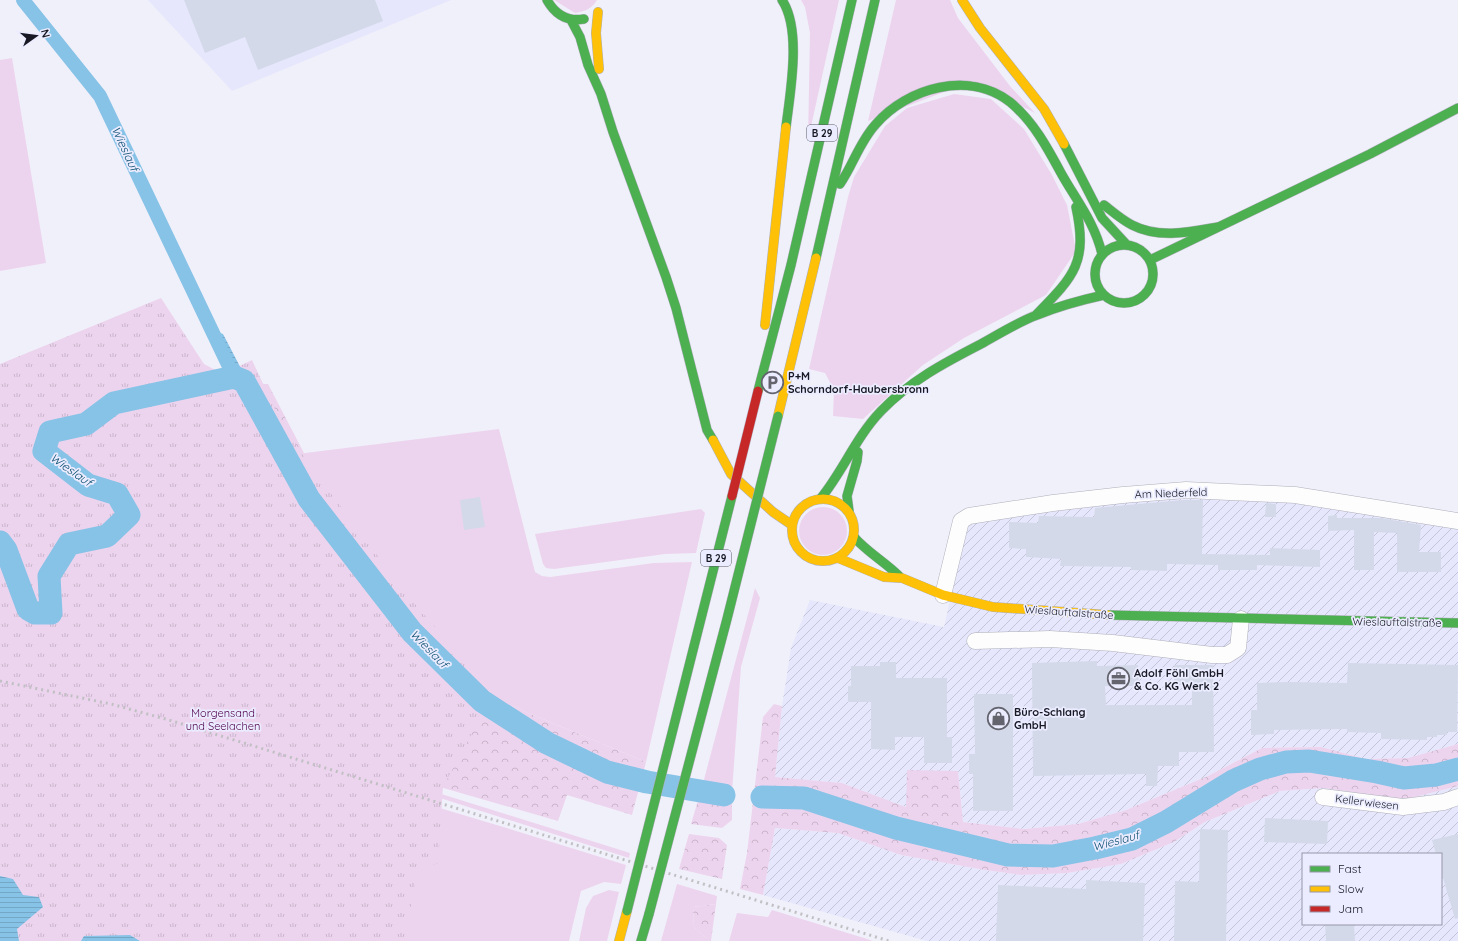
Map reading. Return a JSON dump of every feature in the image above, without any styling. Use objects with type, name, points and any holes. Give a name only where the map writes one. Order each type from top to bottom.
[{"type":"main road","points":[[547,0],[553,10],[570,20],[590,18],[601,9],[596,33],[601,94]]},
{"type":"main road","points":[[758,391],[770,264],[791,81],[792,37],[788,10],[782,0]]},
{"type":"main road","name":"B 29","points":[[619,941],[791,265],[852,0]]},
{"type":"main road","name":"B 29","points":[[641,941],[727,619],[813,270],[875,0]]},
{"type":"main road","points":[[962,0],[980,28],[1044,109],[1061,138],[1102,218],[1126,244]]},
{"type":"main road","points":[[570,20],[580,37],[588,65],[601,94],[613,132],[672,296],[707,430],[731,474],[773,512],[792,525]]},
{"type":"main road","points":[[830,198],[846,176],[868,133],[881,118],[900,103],[920,92],[938,87],[957,85],[976,87],[996,93],[1014,105],[1029,120],[1046,144],[1071,191],[1095,229],[1102,254]]},
{"type":"main road","points":[[1150,260],[1370,154],[1458,108]]},
{"type":"main road","points":[[1085,184],[1096,198],[1109,210],[1122,221],[1137,229],[1153,233],[1170,234],[1218,227]]},
{"type":"main road","points":[[1036,315],[1065,285],[1076,269],[1081,249],[1080,229],[1071,191]]},
{"type":"main road","points":[[1126,244],[1140,249],[1150,260],[1154,268],[1154,278],[1151,287],[1142,297],[1130,303],[1120,303],[1104,295],[1097,286],[1095,274],[1098,260],[1102,254],[1109,248],[1126,244]]},
{"type":"main road","points":[[1086,284],[1095,274]]},
{"type":"main road","points":[[1066,304],[1076,294]]},
{"type":"main road","points":[[821,498],[831,486],[848,454],[880,412],[918,379],[939,365],[1036,315],[1066,304],[1104,295]]},
{"type":"main road","points":[[849,511],[847,496],[857,461],[860,439]]},
{"type":"main road","points":[[723,457],[758,487],[770,494]]},
{"type":"main road","points":[[821,498],[833,500],[843,505],[849,511],[855,528],[854,537],[846,552],[838,558],[828,561],[817,561],[802,553],[794,541],[792,525],[800,504],[821,498]]},
{"type":"main road","name":"Wieslauftalstraße","points":[[854,537],[861,546],[891,567],[902,578]]},
{"type":"main road","name":"Wieslauftalstraße","points":[[838,558],[884,577],[902,578],[943,595],[993,607],[1089,615],[1458,623]]},
{"type":"street","name":"Am Niederfeld","points":[[943,595],[961,521],[969,516],[1053,503],[1186,490],[1295,495],[1458,521]]},
{"type":"street","points":[[1458,615],[1458,623]]},
{"type":"street","points":[[975,641],[1050,639],[1113,643],[1212,655],[1228,655],[1238,648],[1241,619]]},
{"type":"street","name":"Kellerwiesen","points":[[1323,797],[1403,807],[1444,802],[1458,796]]},
{"type":"shaded area","points":[[148,0],[451,0],[232,91]]},
{"type":"shaded area","points":[[1121,497],[1284,498],[1458,526],[1458,744],[1408,758],[1366,759],[1321,747],[1262,748],[1208,776],[1126,810],[1078,824],[1024,829],[963,822],[958,771],[906,807],[842,783],[775,777],[782,706],[791,648],[810,600],[944,627],[967,523]]},
{"type":"shaded area","points":[[1458,786],[1458,941],[927,941],[763,895],[775,828],[838,833],[901,855],[985,870],[1021,875],[1067,873],[1121,864],[1174,842],[1205,822],[1280,791],[1324,788],[1403,800]]},
{"type":"green space","points":[[554,0],[597,0],[593,6],[588,9],[575,13]]},
{"type":"green space","points":[[801,0],[839,0],[808,140],[810,33],[805,7]]},
{"type":"green space","points":[[896,0],[950,0],[958,18],[1010,86],[1035,113],[973,81],[868,121]]},
{"type":"green space","points":[[12,58],[46,263],[0,271],[0,60]]},
{"type":"green space","points":[[954,94],[991,99],[1024,129],[1052,175],[1067,205],[1076,251],[1046,295],[964,338],[923,365],[863,419],[833,416],[834,390],[825,373],[809,369],[848,197],[854,177],[885,126],[907,108]]},
{"type":"green space","name":"Morgensand und Seelachen","points":[[161,298],[204,364],[223,374],[252,360],[279,418],[306,460],[408,596],[465,661],[479,720],[443,787],[438,863],[418,870],[404,941],[0,941],[0,364]]},
{"type":"green space","points":[[223,383],[268,384],[304,453],[297,454],[468,679],[507,704],[646,762],[632,815],[567,795],[558,821],[426,783],[0,478]]},
{"type":"green space","points":[[499,429],[535,572],[542,576],[550,577],[654,563],[692,562],[646,762],[507,704],[468,679],[297,454]]},
{"type":"green space","points":[[818,507],[828,507],[840,514],[847,526],[847,536],[840,548],[828,555],[818,555],[810,551],[803,544],[799,536],[799,526],[803,518],[810,511]]},
{"type":"green space","points":[[701,509],[705,513],[696,553],[665,554],[554,569],[546,568],[543,564],[535,534]]},
{"type":"green space","points":[[755,588],[760,598],[741,667],[732,792],[702,787]]},
{"type":"green space","points":[[0,667],[435,792],[630,853],[629,858],[418,791]]},
{"type":"green space","points":[[0,689],[229,749],[399,796],[626,865],[621,884],[604,882],[581,891],[569,941],[178,941]]},
{"type":"green space","points":[[774,704],[782,706],[775,777],[842,783],[906,807],[907,770],[958,771],[963,822],[1024,829],[1078,824],[1126,810],[1208,776],[1262,748],[1321,747],[1366,759],[1408,758],[1458,744],[1458,786],[1403,800],[1324,788],[1280,791],[1205,822],[1174,842],[1121,864],[1067,873],[1021,875],[985,870],[901,855],[838,833],[775,828],[763,895],[740,889],[747,853],[763,717]]},
{"type":"green space","points":[[702,787],[732,792],[732,820],[722,828],[691,824]]},
{"type":"green space","points":[[689,834],[719,838],[727,845],[722,879],[679,869]]},
{"type":"green space","points":[[677,884],[717,896],[716,904],[693,907],[694,927],[709,941],[661,941]]},
{"type":"green space","points":[[609,890],[619,892],[607,941],[579,941],[586,908],[593,896]]},
{"type":"green space","points":[[716,904],[711,941],[709,941],[694,927],[693,907]]},
{"type":"green space","points":[[772,910],[873,941],[729,941],[737,913],[768,917]]},
{"type":"water","points":[[212,330],[223,334],[247,380],[245,383],[242,382],[221,337],[212,333]]},
{"type":"water","points":[[0,876],[13,879],[23,895],[39,897],[43,907],[17,929],[19,941],[0,941]]},
{"type":"water","points":[[130,935],[140,941],[81,941],[84,936]]},
{"type":"building","points":[[184,0],[375,0],[383,21],[258,70],[245,37],[205,53]]},
{"type":"building","points":[[480,497],[485,527],[464,530],[460,500]]},
{"type":"building","points":[[1183,500],[1203,500],[1202,554],[1270,555],[1270,548],[1320,550],[1320,567],[1257,565],[1257,570],[1218,570],[1218,565],[1167,564],[1167,571],[1131,570],[1131,567],[1060,566],[1061,559],[1026,557],[1026,549],[1009,548],[1009,522],[1038,523],[1039,516],[1094,517],[1095,508]]},
{"type":"building","points":[[1266,503],[1276,504],[1276,517],[1265,517]]},
{"type":"building","points":[[1337,515],[1337,518],[1381,518],[1421,525],[1419,552],[1441,552],[1441,572],[1397,572],[1397,533],[1374,532],[1374,570],[1354,570],[1354,530],[1328,531],[1328,516]]},
{"type":"building","points":[[1097,661],[1097,666],[1138,665],[1139,686],[1105,686],[1106,705],[1192,705],[1192,685],[1174,685],[1174,665],[1213,665],[1214,752],[1179,752],[1179,766],[1158,766],[1157,786],[1146,786],[1146,774],[1033,776],[1032,663]]},
{"type":"building","points":[[880,662],[896,662],[896,678],[947,678],[947,737],[952,737],[952,763],[924,763],[924,737],[895,737],[895,750],[871,749],[871,702],[848,702],[848,686],[851,686],[851,666],[880,666]]},
{"type":"building","points":[[1348,663],[1458,665],[1457,732],[1447,732],[1447,735],[1437,735],[1437,737],[1427,737],[1427,740],[1381,739],[1381,733],[1347,732],[1347,729],[1274,730],[1274,734],[1251,735],[1251,710],[1257,710],[1257,683],[1347,683]]},
{"type":"building","points":[[974,694],[1013,694],[1013,811],[973,811],[973,774],[969,774],[969,754],[975,754]]},
{"type":"building","points":[[1265,818],[1328,821],[1327,844],[1264,842]]},
{"type":"building","points":[[1200,829],[1228,830],[1226,941],[1174,941],[1175,881],[1199,882]]},
{"type":"building","points":[[1458,834],[1458,918],[1455,919],[1442,874],[1442,853],[1436,853],[1432,840]]},
{"type":"building","points":[[1086,880],[1145,883],[1143,941],[996,941],[998,885],[1086,889]]},
{"type":"building","points":[[1325,925],[1354,925],[1355,941],[1326,941]]},
{"type":"waterway","name":"Wieslauf","points":[[23,0],[100,96],[234,377]]},
{"type":"waterway","name":"Wieslauf","points":[[0,542],[6,550],[28,609],[35,613],[51,613],[49,576],[69,544],[107,536],[129,515],[117,494],[88,485],[44,451],[50,432],[86,424],[114,403],[234,377],[244,381],[309,499],[412,632],[482,701],[547,743],[607,772],[647,782],[724,795]]},
{"type":"waterway","name":"Wieslauf","points":[[762,797],[804,798],[896,828],[1008,855],[1053,856],[1132,839],[1166,822],[1233,781],[1260,769],[1286,762],[1309,761],[1404,778],[1436,775],[1458,769]]},
{"type":"railway","points":[[0,681],[111,704],[169,720],[889,941]]},
{"type":"traffic: fast","points":[[547,0],[550,5],[562,16],[578,20],[584,19]]},
{"type":"traffic: fast","points":[[782,0],[788,13],[792,28],[793,44],[792,80],[786,127]]},
{"type":"traffic: fast","points":[[758,391],[791,265],[852,0]]},
{"type":"traffic: fast","points":[[816,258],[875,0]]},
{"type":"traffic: fast","points":[[571,20],[580,37],[588,65],[601,94],[613,132],[666,277],[676,308],[707,430],[713,440]]},
{"type":"traffic: fast","points":[[840,184],[865,138],[889,111],[904,101],[921,93],[939,88],[958,85],[976,87],[994,92],[1010,102],[1033,126],[1090,222],[1102,254]]},
{"type":"traffic: fast","points":[[1150,260],[1370,154],[1458,108]]},
{"type":"traffic: fast","points":[[1064,144],[1102,218],[1126,244]]},
{"type":"traffic: fast","points":[[1104,205],[1128,223],[1153,232],[1175,233],[1218,227]]},
{"type":"traffic: fast","points":[[1036,315],[1060,290],[1075,267],[1079,255],[1080,242],[1076,207]]},
{"type":"traffic: fast","points":[[1118,245],[1130,245],[1145,253],[1153,268],[1153,274],[1153,280],[1145,295],[1130,303],[1118,303],[1103,295],[1095,280],[1095,268],[1103,253],[1118,245]]},
{"type":"traffic: fast","points":[[821,498],[872,421],[892,400],[928,373],[1023,321],[1062,306],[1104,295]]},
{"type":"traffic: fast","points":[[649,914],[727,619],[778,416]]},
{"type":"traffic: fast","points":[[849,511],[847,496],[857,461],[858,452]]},
{"type":"traffic: fast","points":[[627,911],[732,496]]},
{"type":"traffic: fast","points":[[854,537],[899,576]]},
{"type":"traffic: fast","points":[[1108,615],[1458,623]]},
{"type":"traffic: fast","points":[[641,941],[649,914]]},
{"type":"traffic: slow","points":[[962,0],[980,28],[1044,109],[1064,144]]},
{"type":"traffic: slow","points":[[598,12],[596,33],[599,69]]},
{"type":"traffic: slow","points":[[765,325],[786,127]]},
{"type":"traffic: slow","points":[[778,416],[816,258]]},
{"type":"traffic: slow","points":[[713,440],[731,474],[773,512],[792,525]]},
{"type":"traffic: slow","points":[[817,499],[829,499],[845,508],[852,518],[854,530],[852,542],[845,552],[829,561],[817,561],[806,556],[797,547],[792,536],[792,524],[797,513],[806,504],[817,499]]},
{"type":"traffic: slow","points":[[838,558],[884,577],[902,578],[943,595],[993,607],[1108,615]]},
{"type":"traffic: slow","points":[[619,941],[627,911]]},
{"type":"traffic: jam","points":[[732,496],[758,391]]},
{"type":"place","name":"P+M Schorndorf-Haubersbronn","points":[[772,382]]},
{"type":"place","name":"Adolf Föhl GmbH & Co. KG Werk 2","points":[[1119,679]]},
{"type":"place","name":"Büro-Schlang GmbH","points":[[999,718]]}]
